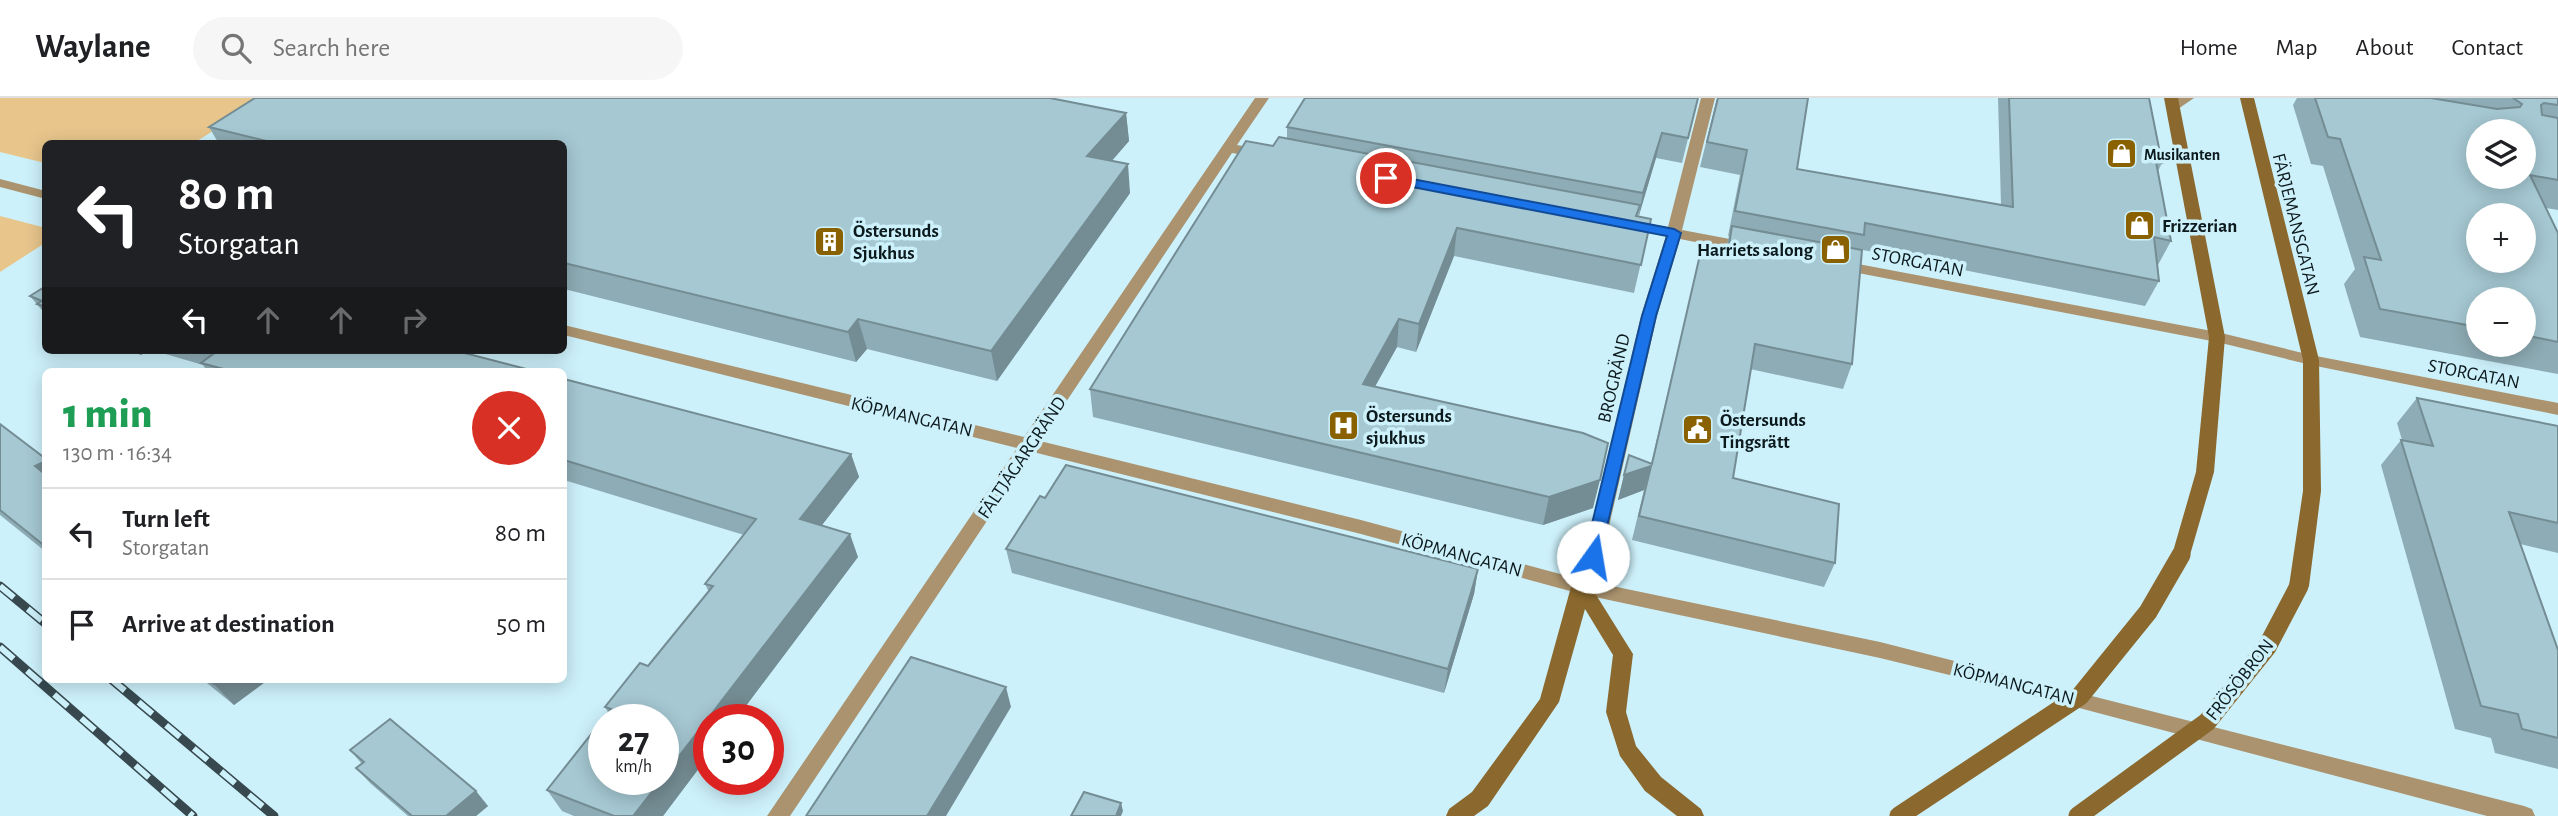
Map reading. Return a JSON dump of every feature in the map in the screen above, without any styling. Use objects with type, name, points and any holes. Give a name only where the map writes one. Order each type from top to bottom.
[{"type":"main road","name":"FÄRJEMANSGATAN","points":[[2247,98],[2311,360]]},
{"type":"main road","points":[[1899,816],[2080,696],[2148,612],[2181,555],[2205,472],[2217,337],[2172,102]]},
{"type":"main road","name":"FRÖSÖBRON","points":[[2078,816],[2207,722],[2267,647],[2299,586],[2312,491],[2311,360]]},
{"type":"main road","points":[[1457,816],[1480,799],[1549,702],[1581,587]]},
{"type":"main road","points":[[1581,587],[1623,654],[1616,712],[1627,750],[1653,784],[1693,816]]},
{"type":"street","name":"FÄLTJÄGARGRÄND","points":[[778,816],[1262,98]]},
{"type":"street","name":"BROGRÄND","points":[[1581,587],[1593,557],[1649,316],[1674,233],[1708,98]]},
{"type":"street","points":[[2172,102],[2187,98]]},
{"type":"street","points":[[1229,148],[1283,158]]},
{"type":"street","points":[[0,183],[42,194]]},
{"type":"street","points":[[1606,220],[1767,251]]},
{"type":"street","name":"STORGATAN","points":[[1820,261],[2217,337],[2311,360],[2558,409]]},
{"type":"street","name":"KÖPMANGATAN","points":[[567,331],[1361,527],[1581,587],[1880,650],[2524,816]]},
{"type":"shaded area","points":[[0,98],[265,98],[199,140],[42,140],[42,162],[0,152]]},
{"type":"shaded area","points":[[0,216],[42,227],[42,245],[0,272]]},
{"type":"building","name":"Östersunds Sjukhus","points":[[255,98],[1050,98],[1126,113],[1087,156],[1128,164],[991,351],[858,319],[848,332],[567,264],[567,140],[263,140],[209,127]]},
{"type":"building","points":[[1305,98],[1698,98],[1688,138],[1662,133],[1643,193],[1287,127]]},
{"type":"building","points":[[1718,98],[1808,98],[1797,169],[2013,207],[2009,98],[2149,98],[2162,163],[2156,162],[2171,241],[2154,237],[2159,281],[1865,223],[1864,235],[1735,211],[1747,150],[1707,142]]},
{"type":"building","points":[[2315,98],[2431,98],[2497,109],[2520,107],[2522,104],[2513,98],[2558,98],[2558,105],[2541,105],[2542,115],[2558,118],[2558,180],[2536,176],[2536,119],[2466,119],[2466,189],[2536,187],[2558,233],[2558,342],[2536,337],[2536,287],[2466,287],[2466,325],[2380,309],[2364,257],[2381,260],[2340,139],[2328,137]]},
{"type":"building","points":[[1279,137],[1640,205],[1636,216],[1651,219],[1641,265],[1457,228],[1419,324],[1399,319],[1363,384],[1583,433],[1608,443],[1600,480],[1549,497],[1090,389],[1246,141],[1273,146]]},
{"type":"building","name":"Östersunds Tingsrätt","points":[[1732,226],[1862,250],[1852,364],[1755,344],[1733,478],[1839,504],[1835,563],[1639,516],[1651,466],[1624,475],[1629,455],[1652,464],[1702,246],[1728,251]]},
{"type":"building","points":[[42,288],[42,301],[30,296]]},
{"type":"building","points":[[213,354],[468,354],[522,368],[220,368],[201,363]]},
{"type":"building","points":[[567,380],[851,454],[800,519],[850,534],[719,704],[693,704],[693,738],[679,756],[679,704],[607,704],[640,663],[648,666],[713,586],[705,584],[756,519],[567,461]]},
{"type":"building","points":[[2417,398],[2558,426],[2558,523],[2509,512],[2558,650],[2558,738],[2522,729],[2518,714],[2481,706],[2401,440],[2433,446]]},
{"type":"building","points":[[0,424],[42,456],[42,463],[35,466],[42,472],[42,544],[0,510]]},
{"type":"building","points":[[1066,465],[1478,569],[1448,669],[1006,549],[1040,496],[1045,498]]},
{"type":"building","points":[[911,657],[1006,687],[927,816],[806,816]]},
{"type":"building","points":[[390,719],[476,791],[446,816],[412,816],[356,768],[364,762],[350,750]]},
{"type":"building","points":[[588,738],[588,795],[649,795],[633,816],[614,816],[547,790]]},
{"type":"building","points":[[1084,792],[1121,803],[1116,816],[1071,816]]},
{"type":"railway","points":[[0,586],[42,621]]},
{"type":"railway","points":[[0,647],[193,816]]},
{"type":"railway","points":[[116,683],[274,816]]},
{"type":"place","name":"Musikanten","points":[[2121,154]]},
{"type":"place","name":"Frizzerian","points":[[2139,225]]},
{"type":"place","name":"Östersunds Sjukhus","points":[[830,241]]},
{"type":"place","name":"Harriets salong","points":[[1836,249]]},
{"type":"place","name":"Östersunds sjukhus","points":[[1343,426]]},
{"type":"place","name":"Östersunds Tingsrätt","points":[[1697,430]]},
{"type":"route","points":[[1386,178],[1674,233],[1649,316],[1593,557]]}]
